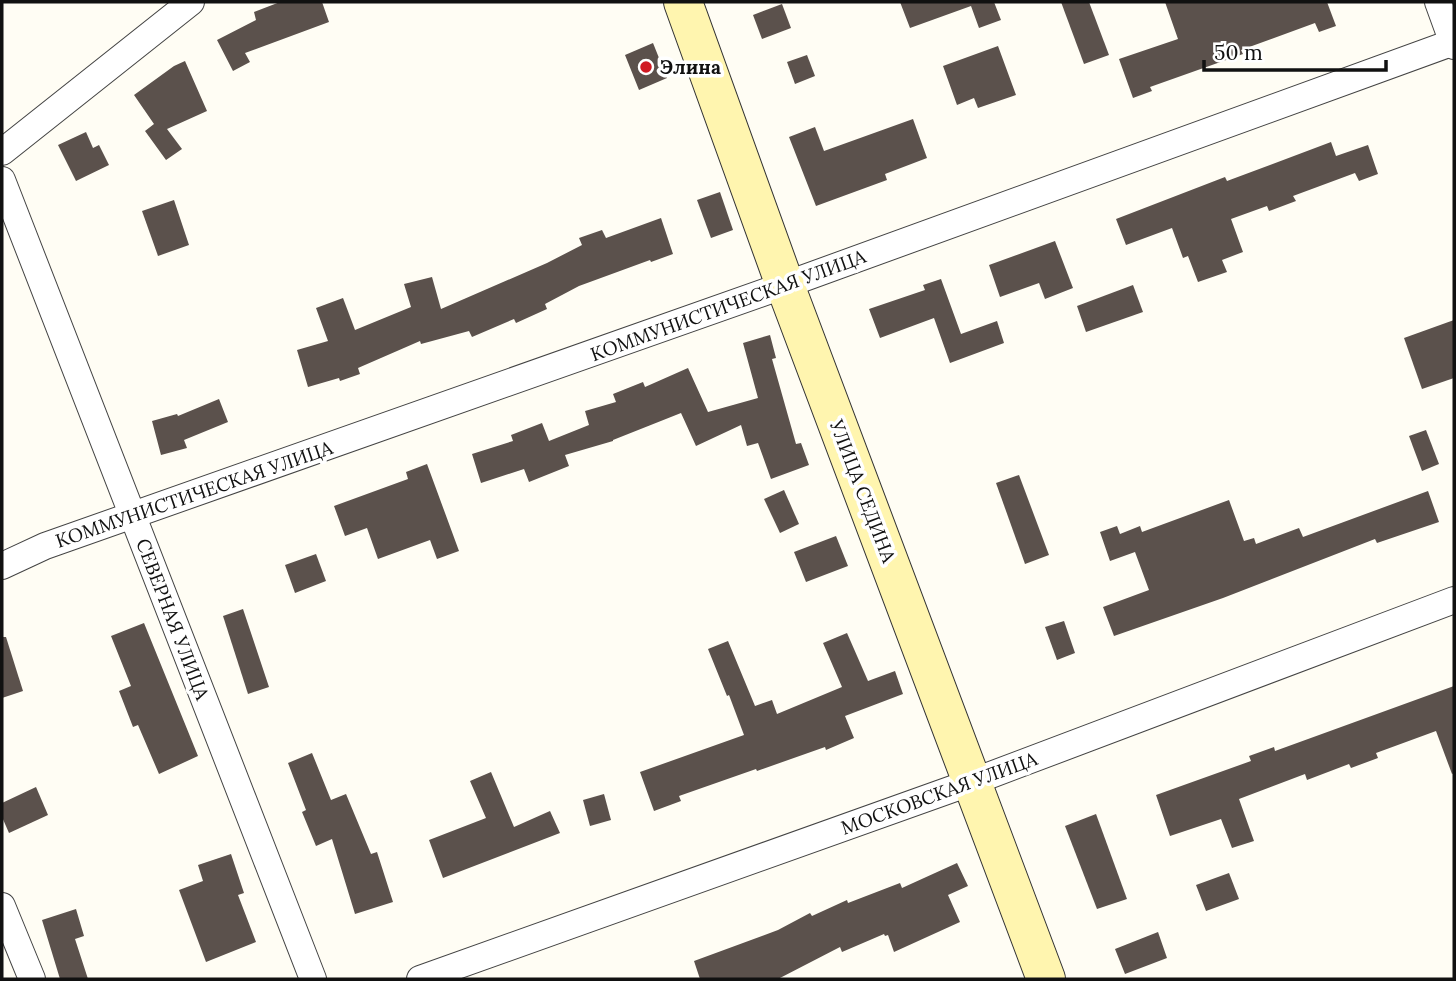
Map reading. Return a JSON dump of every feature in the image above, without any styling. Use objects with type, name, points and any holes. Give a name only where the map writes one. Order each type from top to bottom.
[{"type":"main road","name":"УЛИЦА СЕДИНА","points":[[682,2],[785,285],[1046,979]]},
{"type":"street","points":[[2,152],[191,2]]},
{"type":"street","points":[[1438,2],[1454,44]]},
{"type":"street","name":"КОММУНИСТИЧЕСКАЯ УЛИЦА","points":[[2,566],[45,546],[785,285],[1454,44]]},
{"type":"street","name":"СЕВЕРНАЯ УЛИЦА","points":[[2,180],[313,979]]},
{"type":"street","name":"МОСКОВСКАЯ УЛИЦА","points":[[420,979],[972,782],[1454,600]]},
{"type":"street","points":[[2,906],[32,979]]},
{"type":"building","points":[[280,2],[322,2],[329,22],[245,53],[250,62],[233,71],[217,40],[256,20],[254,12]]},
{"type":"building","points":[[900,2],[994,2],[1001,20],[979,28],[971,6],[910,28]]},
{"type":"building","points":[[1061,2],[1089,2],[1109,55],[1084,64]]},
{"type":"building","points":[[1165,2],[1327,2],[1336,26],[1319,32],[1315,23],[1241,50],[1243,54],[1150,87],[1152,91],[1133,98],[1119,59],[1178,39]]},
{"type":"building","points":[[782,4],[791,28],[762,39],[753,15]]},
{"type":"building","name":"Элина","points":[[653,43],[667,78],[639,90],[625,55]]},
{"type":"building","points":[[998,46],[1016,95],[978,108],[974,98],[957,105],[943,66]]},
{"type":"building","points":[[807,55],[815,76],[795,84],[787,62]]},
{"type":"building","points":[[185,61],[207,111],[167,129],[182,149],[166,160],[145,131],[154,124],[134,95]]},
{"type":"building","points":[[913,119],[927,158],[885,174],[887,180],[816,206],[789,137],[815,127],[824,151]]},
{"type":"building","points":[[86,132],[93,148],[99,145],[109,165],[76,181],[58,145]]},
{"type":"building","points":[[1331,142],[1336,156],[1368,145],[1378,174],[1359,181],[1355,173],[1293,196],[1296,201],[1269,211],[1267,206],[1231,219],[1243,252],[1222,260],[1227,272],[1198,282],[1188,256],[1183,258],[1172,228],[1126,245],[1116,219],[1225,177],[1227,181]]},
{"type":"building","points":[[720,192],[733,230],[711,238],[697,200]]},
{"type":"building","points":[[174,200],[189,245],[158,256],[142,211]]},
{"type":"building","points":[[661,218],[673,254],[579,286],[545,304],[547,309],[516,323],[514,319],[472,337],[469,331],[421,344],[420,341],[358,368],[360,374],[308,387],[297,350],[328,341],[316,308],[343,298],[355,330],[411,307],[404,284],[432,277],[441,309],[582,245],[579,238],[602,230],[606,238]]},
{"type":"building","points":[[1055,241],[1073,288],[1045,299],[1039,283],[1000,297],[989,265]]},
{"type":"building","points":[[941,279],[961,334],[997,321],[1004,343],[950,363],[934,318],[880,338],[869,309],[925,290],[923,285]]},
{"type":"building","points":[[1133,285],[1143,312],[1086,332],[1077,306]]},
{"type":"building","points":[[1454,320],[1454,378],[1422,389],[1404,338]]},
{"type":"building","points":[[770,335],[776,358],[772,359],[796,444],[801,443],[809,465],[771,479],[758,443],[747,446],[741,425],[696,446],[681,413],[613,441],[565,455],[569,466],[529,482],[524,469],[481,483],[472,454],[513,441],[511,435],[542,423],[549,441],[589,425],[585,411],[616,402],[613,394],[643,382],[645,387],[688,368],[708,412],[758,398],[743,343]]},
{"type":"building","points":[[219,399],[228,422],[184,440],[187,448],[161,455],[152,421],[177,414],[178,416]]},
{"type":"building","points":[[1426,430],[1439,464],[1422,471],[1409,436]]},
{"type":"building","points":[[427,464],[459,551],[437,559],[430,540],[378,559],[367,528],[345,536],[334,506],[408,479],[406,472]]},
{"type":"building","points":[[1019,475],[1049,555],[1025,564],[996,483]]},
{"type":"building","points":[[784,490],[799,524],[780,533],[764,499]]},
{"type":"building","points":[[1428,491],[1439,522],[1377,543],[1375,539],[1223,598],[1114,636],[1103,607],[1149,590],[1135,552],[1110,561],[1100,532],[1117,526],[1120,534],[1140,526],[1142,532],[1229,500],[1244,541],[1254,538],[1256,544],[1299,528],[1303,537]]},
{"type":"building","points":[[836,536],[848,566],[806,582],[794,552]]},
{"type":"building","points":[[316,554],[326,581],[295,593],[285,565]]},
{"type":"building","points":[[243,609],[269,687],[248,694],[223,616]]},
{"type":"building","points":[[1064,621],[1075,653],[1057,660],[1045,627]]},
{"type":"building","points":[[144,623],[198,756],[159,774],[138,725],[133,727],[119,691],[131,686],[111,636]]},
{"type":"building","points":[[847,633],[868,681],[895,671],[903,694],[845,716],[854,738],[826,750],[825,747],[679,796],[681,801],[654,811],[640,772],[744,735],[708,649],[728,641],[755,706],[772,700],[777,714],[842,687],[823,643]]},
{"type":"building","points":[[2,637],[6,637],[23,691],[2,698]]},
{"type":"building","points":[[1454,686],[1454,773],[1452,774],[1436,731],[1376,753],[1378,758],[1351,768],[1349,764],[1307,780],[1305,774],[1239,799],[1254,841],[1232,848],[1221,819],[1170,836],[1156,795],[1251,761],[1249,756],[1274,747],[1275,751]]},
{"type":"building","points":[[312,753],[331,800],[346,794],[371,854],[377,852],[393,902],[355,914],[332,839],[316,846],[302,812],[306,810],[288,763]]},
{"type":"building","points":[[491,772],[514,827],[550,811],[560,833],[443,878],[429,840],[486,818],[470,781]]},
{"type":"building","points":[[36,787],[48,815],[9,833],[2,817],[2,803]]},
{"type":"building","points":[[604,794],[611,820],[590,826],[583,800]]},
{"type":"building","points":[[1096,814],[1127,899],[1097,909],[1065,826]]},
{"type":"building","points":[[231,854],[244,893],[238,895],[256,942],[206,962],[179,890],[203,881],[198,865]]},
{"type":"building","points":[[957,863],[968,886],[948,895],[960,922],[894,952],[888,935],[884,934],[842,952],[840,947],[778,979],[700,979],[694,961],[778,930],[810,913],[812,916],[847,900],[848,903],[900,883],[902,888]]},
{"type":"building","points":[[1229,873],[1239,899],[1206,911],[1196,885]]},
{"type":"building","points":[[76,909],[84,936],[75,939],[88,979],[60,979],[42,920]]},
{"type":"building","points":[[1158,932],[1167,958],[1125,974],[1115,949]]},
{"type":"place","name":"Элина","points":[[646,67]]}]
